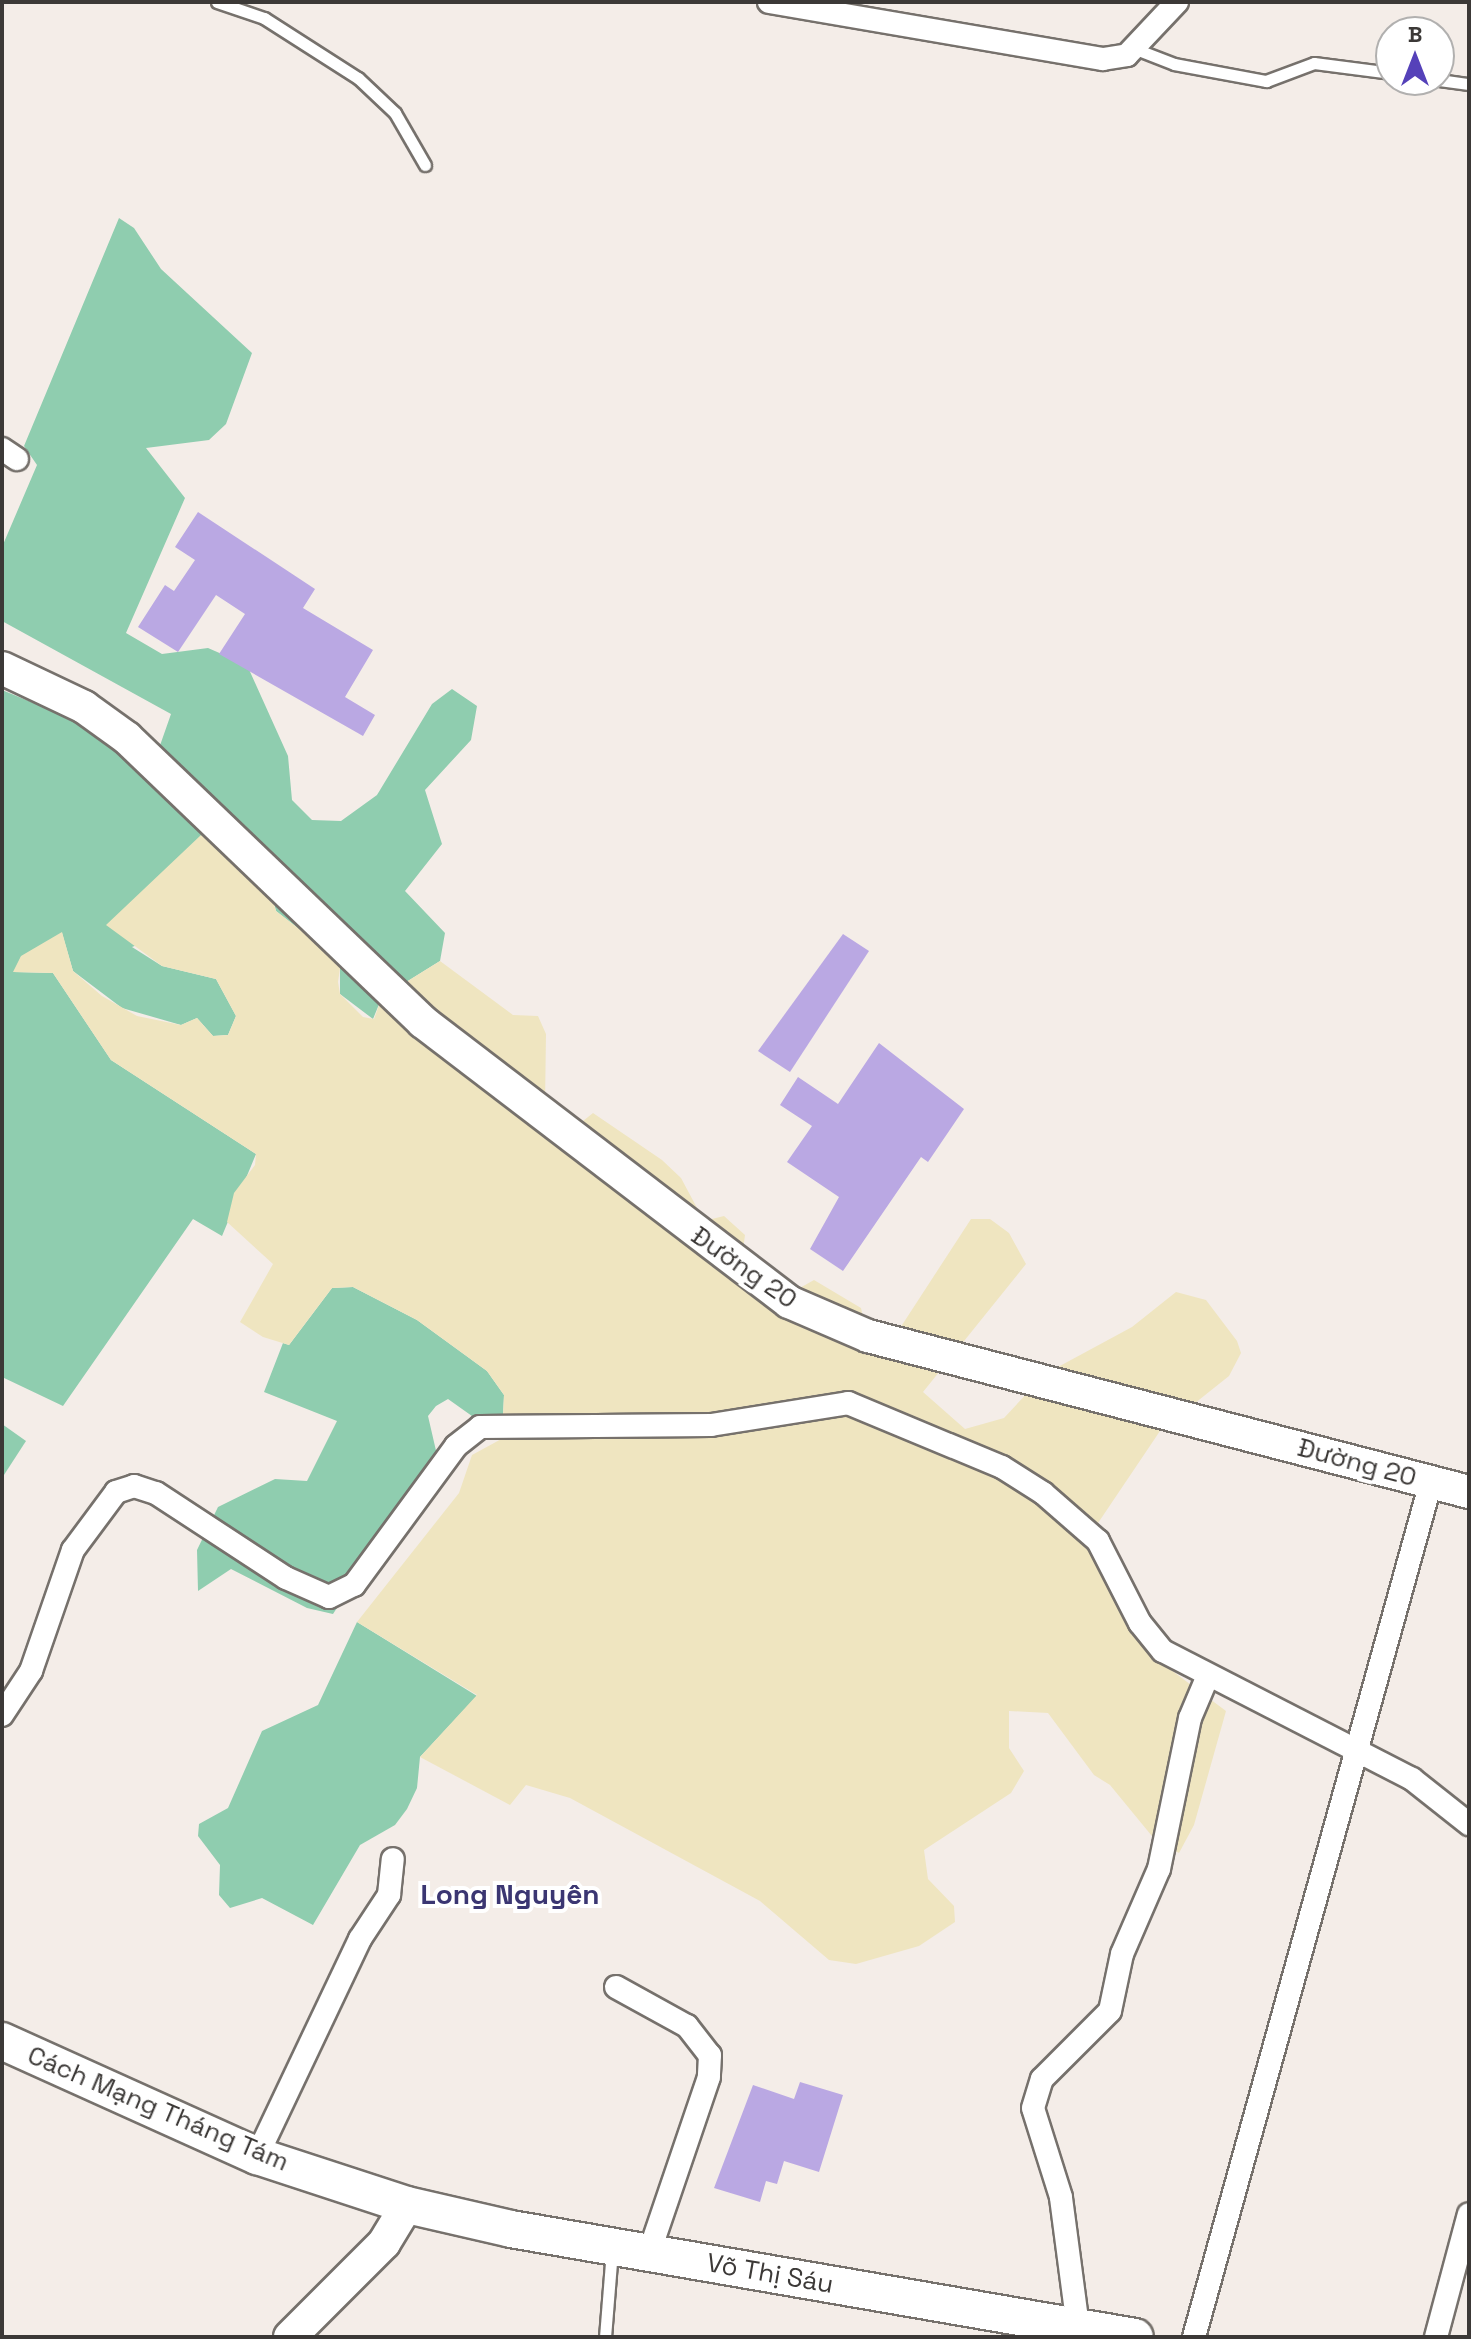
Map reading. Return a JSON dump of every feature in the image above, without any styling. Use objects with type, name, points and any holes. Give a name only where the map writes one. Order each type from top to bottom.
[{"type":"main road","name":"Cách Mạng Tháng Tám","points":[[2,2041],[257,2156],[407,2205]]},
{"type":"main road","name":"Võ Thị Sáu","points":[[407,2205],[649,2253],[1135,2337]]},
{"type":"street","points":[[769,2],[1103,59],[1133,48],[1177,2]]},
{"type":"street","name":"Đường 20","points":[[2,668],[105,721],[423,1022],[789,1302],[868,1336],[1469,1492]]},
{"type":"street","points":[[2,1715],[31,1671],[73,1550],[116,1492],[134,1486],[156,1493],[286,1578],[329,1597],[354,1585],[456,1446],[480,1427],[711,1425],[848,1403],[1002,1467],[1043,1493],[1098,1541],[1155,1644],[1207,1678],[1412,1779],[1469,1824]]},
{"type":"street","points":[[1194,2337],[1431,1482]]},
{"type":"street","points":[[1078,2327],[1061,2197],[1033,2108],[1042,2079],[1110,2011],[1122,1954],[1159,1869],[1190,1718],[1207,1678]]},
{"type":"street","points":[[257,2156],[360,1939],[389,1895],[393,1859]]},
{"type":"street","points":[[616,1987],[687,2026],[710,2055],[709,2077],[649,2253]]},
{"type":"street","points":[[290,2337],[384,2243],[407,2205]]},
{"type":"street","points":[[1436,2337],[1469,2214]]},
{"type":"lane","points":[[217,2],[264,18],[358,78],[395,113],[425,165]]},
{"type":"lane","points":[[1133,48],[1174,64],[1266,81],[1314,63],[1375,71]]},
{"type":"lane","points":[[605,2337],[612,2246]]},
{"type":"green space","points":[[119,218],[134,228],[161,269],[252,353],[226,424],[209,440],[146,448],[185,498],[126,633],[162,654],[208,648],[247,665],[288,756],[292,800],[312,820],[341,821],[377,795],[432,704],[452,689],[477,706],[471,740],[425,790],[442,844],[405,891],[445,933],[440,961],[382,997],[373,1019],[340,994],[340,968],[351,961],[332,934],[312,939],[276,911],[271,892],[132,947],[162,966],[216,979],[236,1016],[228,1035],[213,1036],[197,1018],[181,1025],[122,1008],[73,971],[62,933],[21,957],[14,972],[53,973],[111,1060],[256,1154],[222,1236],[193,1219],[63,1406],[2,1377],[2,690],[157,754],[171,714],[2,621],[2,547],[37,465],[24,446]]},
{"type":"green space","points":[[353,1287],[417,1320],[487,1371],[504,1395],[503,1416],[479,1421],[448,1399],[436,1406],[428,1416],[437,1455],[333,1614],[307,1608],[231,1569],[198,1591],[197,1550],[218,1507],[275,1479],[307,1481],[337,1421],[264,1392],[283,1343],[289,1345],[332,1288]]},
{"type":"green space","points":[[2,1424],[26,1441],[2,1478]]},
{"type":"green space","points":[[357,1622],[477,1696],[420,1757],[417,1788],[407,1809],[395,1825],[360,1845],[313,1925],[262,1898],[230,1908],[219,1895],[220,1865],[198,1836],[199,1824],[228,1808],[262,1731],[318,1705]]},
{"type":"sand","points":[[201,835],[226,838],[271,892],[276,911],[312,939],[345,926],[352,930],[351,961],[340,968],[338,982],[340,994],[363,1017],[374,1019],[382,997],[440,961],[513,1015],[538,1016],[546,1034],[545,1106],[573,1129],[593,1113],[662,1160],[681,1178],[704,1221],[724,1216],[745,1235],[743,1250],[789,1294],[814,1280],[861,1308],[871,1354],[889,1345],[971,1219],[990,1219],[1009,1233],[1026,1264],[923,1392],[965,1429],[1004,1418],[1045,1374],[1132,1327],[1176,1292],[1206,1300],[1237,1341],[1241,1353],[1229,1376],[1160,1431],[1094,1529],[852,1397],[830,1395],[697,1419],[503,1416],[504,1395],[487,1371],[417,1320],[353,1287],[332,1288],[289,1345],[263,1337],[240,1322],[273,1264],[227,1222],[234,1193],[255,1165],[256,1154],[111,1060],[53,973],[13,972],[21,956],[62,932],[73,971],[102,996],[137,1016],[181,1025],[197,1018],[213,1036],[228,1035],[236,1016],[216,979],[162,966],[106,925]]},
{"type":"sand","points":[[854,1412],[995,1470],[1043,1503],[1085,1545],[1147,1652],[1226,1711],[1194,1825],[1179,1853],[1156,1841],[1110,1785],[1094,1775],[1048,1713],[1009,1711],[1009,1748],[1024,1771],[1011,1793],[924,1850],[928,1879],[954,1906],[955,1922],[919,1946],[856,1964],[829,1960],[760,1901],[570,1798],[526,1785],[510,1805],[420,1757],[477,1695],[357,1622],[459,1493],[472,1455],[505,1437]]},
{"type":"building","points":[[198,512],[315,589],[303,608],[373,650],[345,697],[375,715],[363,736],[219,654],[245,614],[216,595],[178,652],[138,627],[165,585],[174,591],[195,560],[175,547]]},
{"type":"building","points":[[843,934],[869,951],[790,1072],[758,1051]]},
{"type":"building","points":[[879,1043],[964,1109],[928,1162],[921,1157],[843,1271],[810,1249],[839,1197],[787,1162],[812,1126],[780,1105],[798,1077],[838,1104]]},
{"type":"building","points":[[800,2082],[843,2095],[819,2172],[784,2161],[777,2184],[766,2181],[760,2202],[714,2188],[753,2085],[794,2099]]},
{"type":"district","name":"Long Nguyên","points":[[510,1894]]}]
